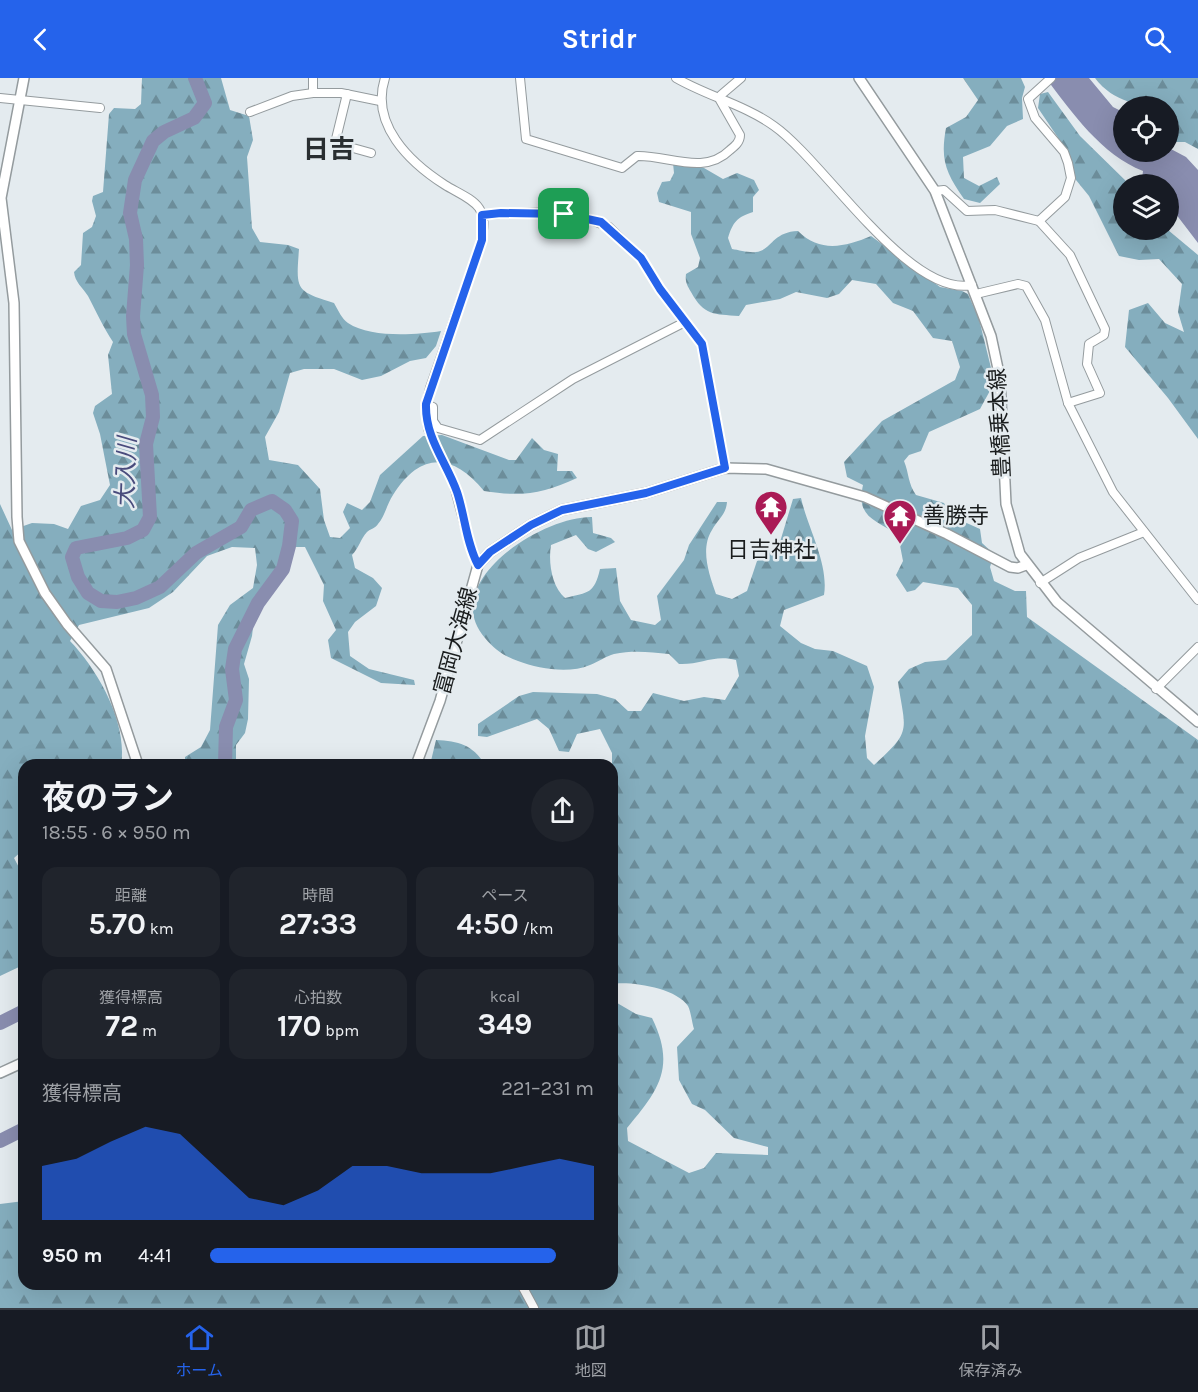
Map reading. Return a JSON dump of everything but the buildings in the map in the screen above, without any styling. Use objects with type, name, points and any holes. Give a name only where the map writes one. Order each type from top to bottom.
[{"type":"main road","points":[[24,78],[1,198],[14,303],[19,541],[56,608],[106,669],[136,759]]},
{"type":"main road","name":"豊橋乗本線","points":[[859,78],[935,190],[991,336],[1000,378],[1007,513],[1020,554],[1040,583],[1072,616],[1198,722]]},
{"type":"main road","name":"富岡大海線","points":[[418,759],[440,701],[478,565],[490,552],[531,525],[562,510],[646,493],[725,468],[766,469],[865,497],[947,534],[1010,567],[1018,568],[1026,565]]},
{"type":"main road","points":[[0,1073],[18,1065]]},
{"type":"street","points":[[313,78],[313,93]]},
{"type":"street","points":[[384,78],[380,101],[385,122],[391,134],[416,163],[432,177],[473,202],[482,215],[482,240],[426,404],[428,429],[453,482],[471,549],[478,565]]},
{"type":"street","points":[[520,78],[526,139],[622,168],[638,156],[702,164],[727,154],[740,140],[740,135],[720,100],[721,95],[741,78]]},
{"type":"street","points":[[676,78],[763,119],[799,147],[880,237],[934,279],[974,289],[1018,284],[1026,286],[1045,320],[1068,402],[1102,475],[1198,600]]},
{"type":"street","points":[[1039,221],[1065,197],[1071,178],[1064,152],[1035,118],[1028,106],[1028,99],[1032,92],[1051,78]]},
{"type":"street","points":[[250,112],[292,96],[313,93],[347,94],[380,101]]},
{"type":"street","points":[[347,94],[335,143],[371,153]]},
{"type":"street","points":[[0,98],[100,108]]},
{"type":"street","points":[[935,190],[944,190],[967,211],[995,210],[1039,221],[1070,255],[1105,329],[1104,335],[1089,344],[1086,357],[1100,393],[1068,402]]},
{"type":"street","points":[[482,215],[564,214],[601,222],[641,258],[660,289],[702,344],[725,468]]},
{"type":"street","points":[[426,404],[433,407],[433,421],[438,428],[480,440],[573,379],[685,322]]},
{"type":"street","points":[[1040,583],[1079,558],[1144,532]]},
{"type":"street","points":[[1156,689],[1198,647]]},
{"type":"street","points":[[524,1290],[534,1308]]},
{"type":"green space","points":[[142,78],[221,78],[230,110],[249,116],[253,140],[247,157],[252,228],[260,242],[288,245],[299,249],[298,281],[301,287],[312,295],[334,303],[346,321],[357,328],[380,333],[406,334],[441,331],[436,346],[426,358],[410,361],[381,376],[362,380],[334,369],[304,369],[290,373],[279,412],[265,437],[269,460],[298,465],[320,489],[324,520],[330,537],[340,538],[350,528],[343,512],[347,503],[362,510],[370,502],[380,475],[423,436],[442,435],[509,460],[516,460],[532,438],[544,450],[558,454],[557,471],[572,471],[577,478],[553,488],[532,493],[497,493],[484,491],[460,469],[437,462],[414,471],[403,481],[376,527],[365,534],[352,555],[355,568],[373,578],[382,588],[376,606],[355,622],[348,632],[350,656],[369,669],[414,680],[415,685],[381,683],[331,658],[328,640],[336,630],[323,601],[324,585],[305,547],[295,547],[290,560],[282,564],[275,576],[256,597],[251,609],[254,619],[252,636],[244,664],[249,679],[248,719],[245,733],[236,745],[236,759],[185,759],[185,757],[201,747],[210,730],[218,625],[230,605],[253,588],[257,565],[255,548],[232,547],[207,556],[173,592],[149,608],[79,625],[70,641],[91,667],[109,698],[120,732],[121,759],[18,759],[18,854],[14,858],[18,866],[18,967],[0,976],[0,504],[12,530],[32,523],[54,524],[68,529],[81,506],[100,500],[110,485],[100,434],[93,413],[95,406],[112,394],[108,355],[113,342],[88,296],[77,282],[74,272],[81,265],[83,233],[92,227],[96,216],[93,196],[103,192],[109,114],[114,108],[135,109],[141,104]]},
{"type":"green space","points":[[963,78],[1021,78],[1025,87],[1022,98],[1023,119],[1007,126],[990,146],[963,157],[964,178],[979,186],[997,177],[1000,184],[980,203],[964,199],[949,174],[944,158],[946,128],[966,117],[978,100]]},
{"type":"green space","points":[[1095,78],[1198,78],[1198,149],[1185,142],[1179,142],[1179,96],[1115,96]]},
{"type":"green space","points":[[1048,92],[1080,136],[1119,174],[1113,174],[1113,240],[1179,239],[1198,255],[1198,439],[1168,398],[1125,347],[1129,310],[1148,303],[1165,323],[1184,332],[1178,312],[1182,284],[1159,259],[1139,260],[1119,256],[1089,196],[1076,180],[1067,151],[1038,108],[1040,94]]},
{"type":"green space","points":[[679,161],[704,168],[723,179],[737,173],[754,180],[759,190],[753,197],[753,212],[739,218],[734,224],[728,238],[732,249],[761,251],[783,234],[798,231],[815,243],[833,246],[852,243],[871,236],[940,287],[968,294],[979,319],[992,372],[992,387],[980,409],[929,432],[921,451],[909,455],[904,461],[913,491],[916,495],[944,503],[951,516],[980,529],[982,543],[994,554],[990,567],[994,581],[1015,591],[1026,591],[1027,617],[1198,740],[1198,1308],[0,1308],[0,1204],[18,1202],[18,1290],[618,1290],[618,1004],[636,1014],[652,1018],[663,1051],[660,1077],[648,1102],[627,1128],[628,1141],[689,1173],[704,1168],[716,1153],[768,1155],[768,1147],[734,1138],[705,1110],[692,1104],[679,1080],[677,1047],[694,1029],[688,1006],[664,990],[618,983],[618,759],[612,759],[612,753],[600,729],[577,734],[569,752],[559,751],[549,729],[537,719],[487,737],[478,736],[478,724],[519,696],[533,692],[597,694],[615,699],[628,711],[641,711],[653,693],[684,701],[704,697],[725,700],[739,676],[736,660],[721,658],[679,664],[669,654],[635,652],[614,654],[582,668],[564,670],[535,666],[504,655],[485,638],[474,617],[475,595],[485,575],[502,556],[524,540],[571,520],[592,517],[593,533],[611,538],[615,542],[596,552],[588,549],[576,535],[551,545],[551,567],[557,588],[565,598],[585,593],[593,588],[600,569],[616,568],[620,601],[631,620],[655,625],[661,620],[657,596],[684,560],[689,545],[717,502],[727,502],[723,514],[708,537],[707,562],[716,594],[732,599],[747,591],[757,561],[780,542],[793,499],[801,498],[824,571],[824,595],[784,610],[780,626],[801,643],[815,649],[833,651],[867,666],[874,687],[865,736],[867,758],[874,765],[901,736],[904,721],[898,682],[909,669],[925,662],[946,660],[972,635],[972,605],[958,588],[923,582],[915,590],[907,592],[896,575],[903,561],[898,535],[875,521],[865,511],[862,504],[863,485],[847,477],[844,462],[882,421],[955,380],[960,367],[952,341],[933,338],[913,311],[893,303],[876,284],[852,280],[839,294],[827,298],[796,292],[780,299],[746,305],[739,316],[716,314],[705,310],[696,300],[686,281],[686,274],[698,267],[700,258],[691,234],[691,212],[659,202],[657,193],[662,182],[670,181],[674,173],[673,163]]},
{"type":"green space","points":[[436,740],[465,745],[481,759],[431,759]]},
{"type":"shaded area","points":[[1046,78],[1089,78],[1113,107],[1113,154],[1077,119]]},
{"type":"shaded area","points":[[1179,153],[1186,157],[1198,170],[1198,243],[1179,218],[1179,174],[1143,174],[1143,171],[1125,162],[1179,162]]},
{"type":"waterway","name":"大入川","points":[[195,78],[205,103],[194,118],[164,132],[153,141],[135,180],[130,213],[136,239],[137,265],[134,334],[152,395],[153,417],[146,444],[150,517],[143,530],[127,538],[76,548],[72,557],[78,577],[88,593],[101,601],[117,602],[136,598],[160,587],[196,553],[241,527],[251,510],[272,501],[285,510],[292,521],[283,569],[258,603],[235,649],[232,669],[236,700],[226,727],[225,759]]},
{"type":"waterway","points":[[0,1023],[18,1014]]},
{"type":"waterway","name":"大入川","points":[[0,1141],[18,1132]]},
{"type":"place","name":"日吉神社","points":[[771,536]]},
{"type":"place","name":"善勝寺","points":[[900,545]]},
{"type":"district","name":"日吉","points":[[329,149]]},
{"type":"route","points":[[540,212],[564,214],[579,215],[601,222],[617,234],[641,258],[668,301],[702,344],[725,468],[702,473],[646,493],[562,510],[531,525],[490,552],[478,565],[471,549],[458,495],[428,429],[426,404],[482,240],[484,221],[482,215],[540,212]]}]
